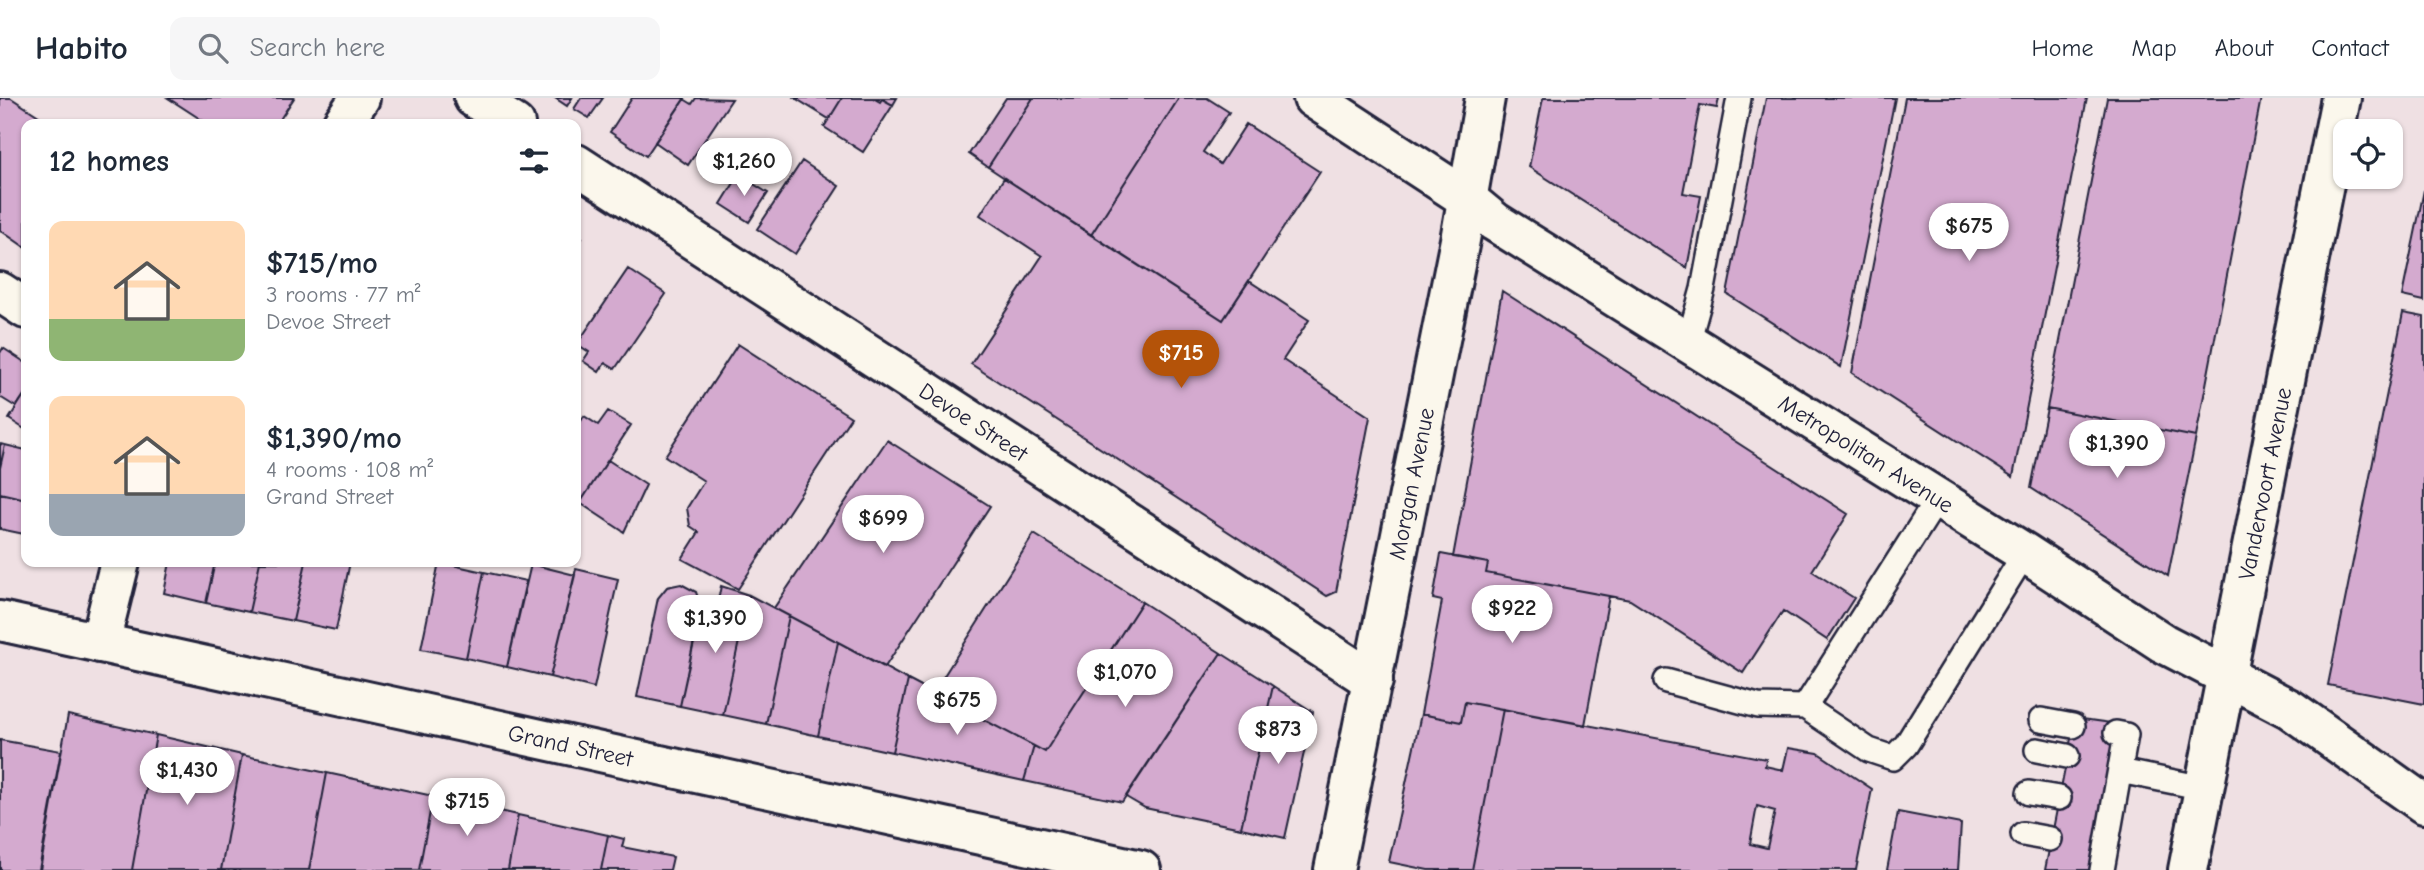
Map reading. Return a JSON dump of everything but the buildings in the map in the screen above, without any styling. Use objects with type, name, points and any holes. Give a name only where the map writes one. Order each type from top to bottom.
[{"type":"main road","points":[[345,119],[360,98]]},
{"type":"main road","points":[[474,98],[507,119]]},
{"type":"main road","name":"Metropolitan Avenue","points":[[1313,98],[1466,198],[1495,222],[2025,552],[2163,643],[2290,709],[2424,804]]},
{"type":"main road","name":"Morgan Avenue","points":[[1334,870],[1485,98]]},
{"type":"main road","name":"Vandervoort Avenue","points":[[2189,870],[2341,98]]},
{"type":"main road","name":"Devoe Street","points":[[581,167],[1373,681]]},
{"type":"main road","points":[[0,292],[21,306]]},
{"type":"main road","points":[[100,643],[119,567]]},
{"type":"main road","name":"Grand Street","points":[[0,621],[1140,870]]},
{"type":"lane","points":[[1688,343],[1703,289],[1739,98]]},
{"type":"lane","points":[[1805,707],[1938,498]]},
{"type":"lane","points":[[1665,681],[1758,706],[1805,707],[1869,750],[1893,758],[1906,745],[2025,552]]},
{"type":"lane","points":[[2041,720],[2073,726]]},
{"type":"lane","points":[[2100,855],[2107,806],[2126,735],[2116,733]]},
{"type":"lane","points":[[2036,750],[2067,756]]},
{"type":"lane","points":[[2116,768],[2204,788]]},
{"type":"lane","points":[[2029,793],[2059,798]]},
{"type":"lane","points":[[2022,834],[2050,839]]}]
